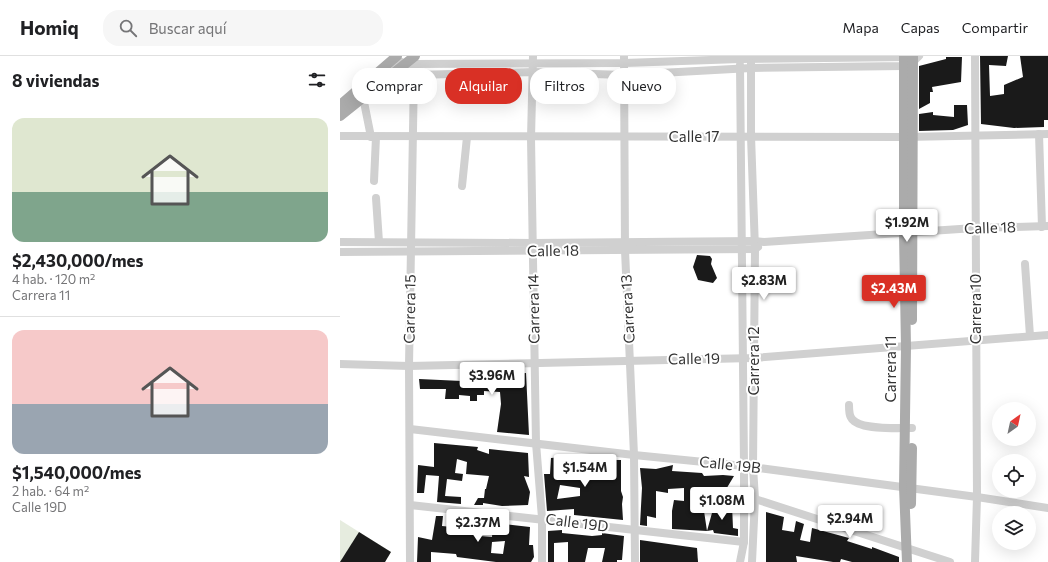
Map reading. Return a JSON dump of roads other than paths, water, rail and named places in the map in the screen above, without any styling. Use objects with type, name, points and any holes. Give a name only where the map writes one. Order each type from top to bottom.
[{"type":"main road","points":[[340,105],[393,59]]},
{"type":"main road","name":"Carrera 11","points":[[910,59],[908,137],[910,347],[908,487],[909,548],[911,562]]},
{"type":"main road","points":[[401,68],[410,61]]},
{"type":"main road","points":[[340,116],[355,104]]},
{"type":"main road","name":"Carrera 11","points":[[907,562],[909,548]]},
{"type":"street","name":"Carrera 10","points":[[975,56],[974,134],[977,497],[975,562]]},
{"type":"street","points":[[393,59],[410,61],[784,57],[910,59]]},
{"type":"street","name":"Carrera 12","points":[[740,58],[744,466],[744,542],[740,562]]},
{"type":"street","name":"Carrera 12","points":[[751,58],[751,136],[755,245],[753,358],[753,467],[755,499],[753,561]]},
{"type":"street","points":[[676,72],[910,59]]},
{"type":"street","points":[[437,74],[530,72]]},
{"type":"street","points":[[365,104],[373,137],[374,181]]},
{"type":"street","name":"Carrera 15","points":[[410,562],[409,366],[414,104]]},
{"type":"street","name":"Carrera 14","points":[[533,104],[531,138],[536,443],[542,518],[542,562]]},
{"type":"street","name":"Carrera 13","points":[[624,104],[625,246],[634,455],[636,531],[635,562]]},
{"type":"street","name":"Calle 17","points":[[340,136],[531,138],[751,136],[908,137],[974,134],[1048,134]]},
{"type":"street","points":[[1039,134],[1045,227]]},
{"type":"street","points":[[462,186],[467,137]]},
{"type":"street","points":[[376,198],[379,242]]},
{"type":"street","name":"Calle 18","points":[[340,252],[533,247],[755,245],[764,242],[975,228],[1045,227]]},
{"type":"street","name":"Calle 18","points":[[340,242],[411,242],[533,247]]},
{"type":"street","points":[[1025,264],[1030,336]]},
{"type":"street","name":"Calle 19","points":[[340,364],[409,366],[753,358],[976,342],[1048,335]]},
{"type":"street","points":[[849,405],[850,417],[857,424],[908,428]]},
{"type":"street","name":"Calle 19B","points":[[410,430],[753,467],[908,487],[1048,508]]},
{"type":"street","points":[[755,499],[950,562]]},
{"type":"street","name":"Calle 19D","points":[[410,505],[542,518],[636,531],[744,542]]}]
